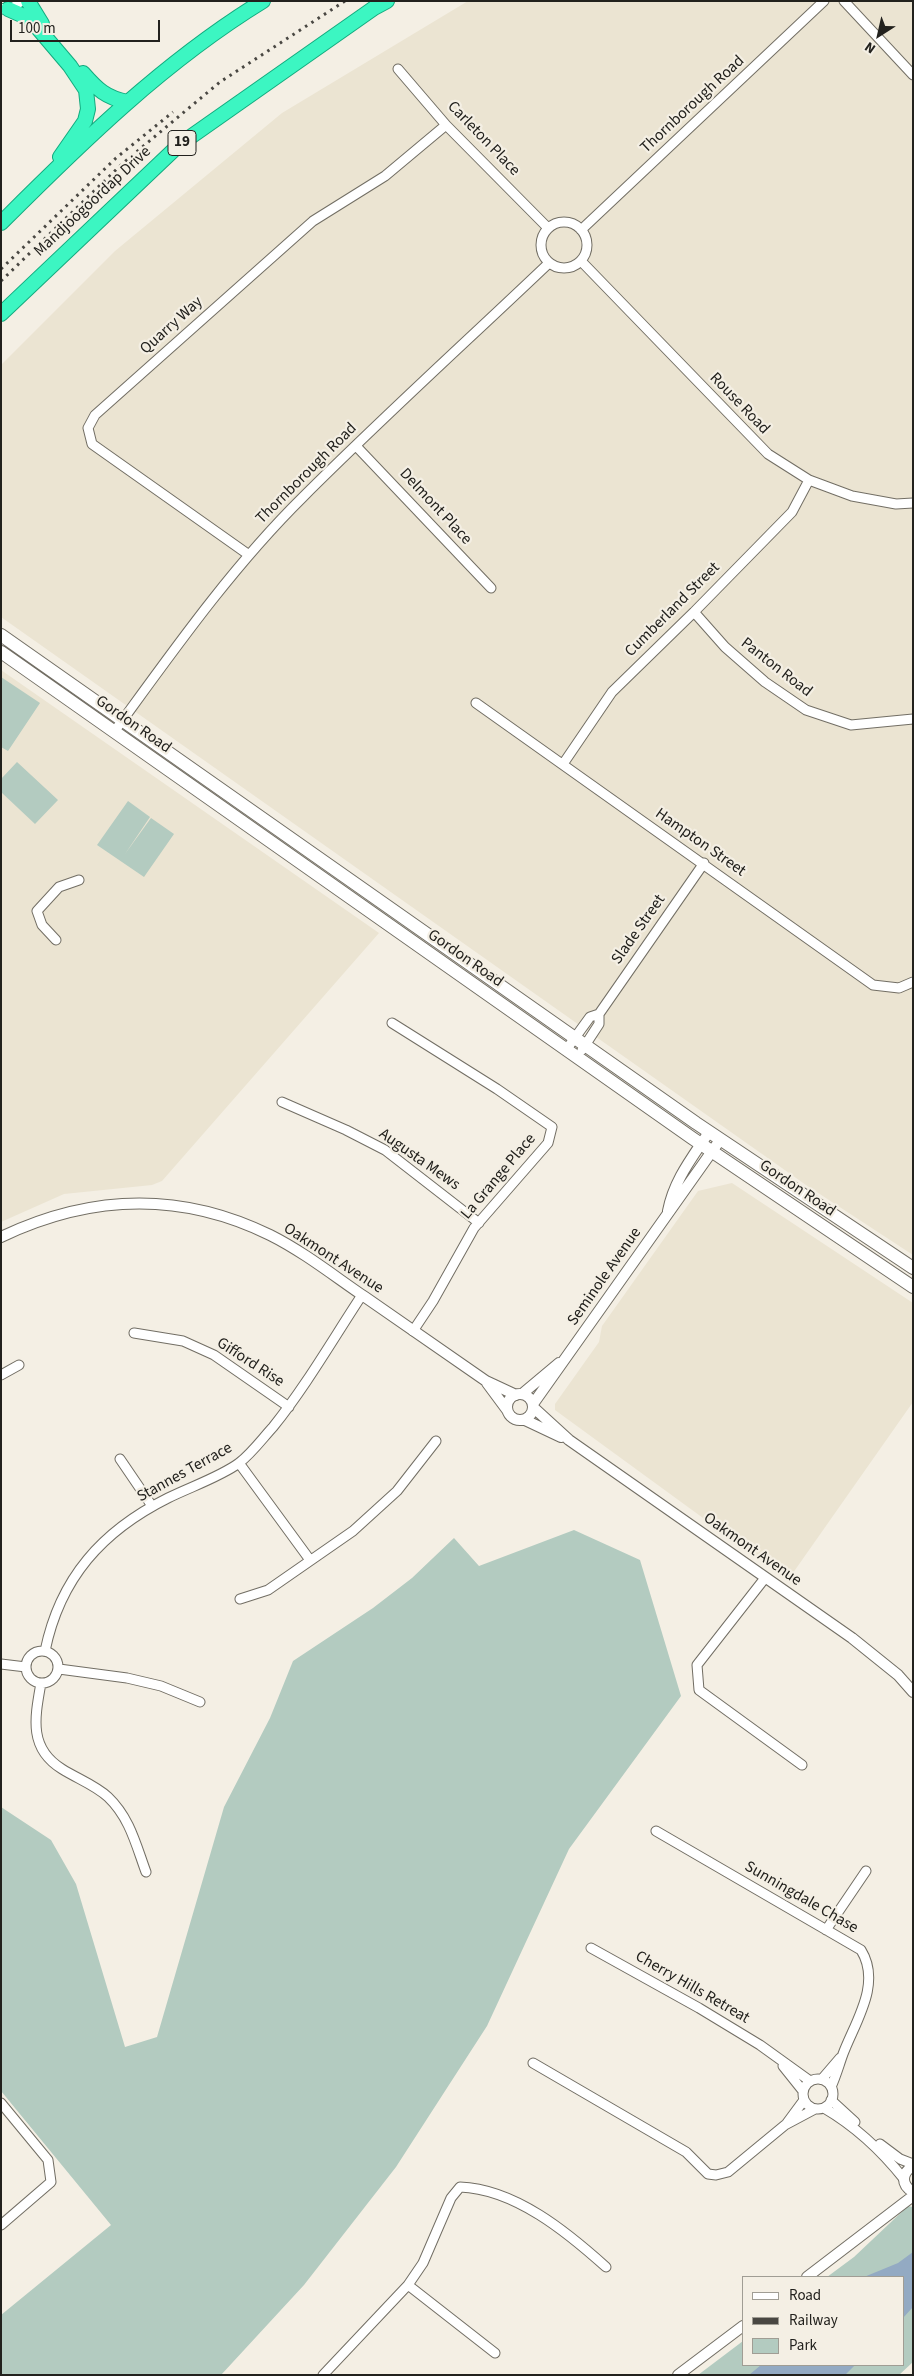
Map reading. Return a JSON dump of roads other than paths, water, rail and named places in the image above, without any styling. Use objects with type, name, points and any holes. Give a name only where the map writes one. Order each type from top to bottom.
[{"type":"highway","points":[[28,1],[38,20],[100,92],[108,98],[128,102]]},
{"type":"highway","points":[[1,223],[46,178],[128,102],[220,28],[263,1]]},
{"type":"highway","name":"Mandjoogoordap Drive","points":[[1,314],[179,145],[374,8],[387,1]]},
{"type":"highway","points":[[4,10],[20,14],[36,26],[70,66],[86,90],[88,109],[83,126],[46,178]]},
{"type":"main road","name":"Gordon Road","points":[[1,635],[720,1140],[913,1268]]},
{"type":"main road","name":"Gordon Road","points":[[1,652],[701,1144],[913,1287]]},
{"type":"street","points":[[4,10],[21,1]]},
{"type":"street","name":"Thornborough Road","points":[[582,230],[824,1]]},
{"type":"street","points":[[844,1],[913,75]]},
{"type":"street","name":"Carleton Place","points":[[398,69],[446,124],[548,228]]},
{"type":"street","name":"Quarry Way","points":[[249,555],[92,444],[88,428],[95,415],[313,222],[385,176],[446,124]]},
{"type":"street","points":[[565,222],[574,224],[582,230],[587,246],[581,261],[566,268],[560,268],[549,263],[543,255],[541,246],[543,236],[548,228],[565,222]]},
{"type":"street","name":"Rouse Road","points":[[581,261],[747,435],[768,454],[809,480],[852,496],[896,504],[913,503]]},
{"type":"street","name":"Thornborough Road","points":[[114,732],[169,656],[249,555],[302,497],[549,263]]},
{"type":"street","name":"Delmont Place","points":[[356,446],[491,588]]},
{"type":"street","name":"Cumberland Street","points":[[563,764],[612,692],[792,512],[809,480]]},
{"type":"street","name":"Panton Road","points":[[694,612],[725,647],[766,682],[806,710],[851,726],[913,719]]},
{"type":"street","name":"Hampton Street","points":[[476,703],[704,863],[873,985],[899,988],[913,982]]},
{"type":"street","name":"Slade Street","points":[[571,1053],[580,1041],[590,1017],[599,1014],[704,863]]},
{"type":"street","points":[[56,940],[42,925],[37,911],[59,887],[79,880]]},
{"type":"street","name":"La Grange Place","points":[[392,1023],[497,1089],[552,1127],[548,1143],[474,1228],[433,1302],[413,1331]]},
{"type":"street","name":"Augusta Mews","points":[[282,1102],[346,1130],[385,1150],[479,1223]]},
{"type":"street","name":"Seminole Avenue","points":[[668,1212],[671,1194],[682,1172],[709,1132]]},
{"type":"street","name":"Seminole Avenue","points":[[533,1406],[720,1140]]},
{"type":"street","name":"Oakmont Avenue","points":[[1,1237],[52,1215],[101,1204],[130,1202],[171,1206],[224,1217],[270,1235],[296,1250],[486,1381],[519,1394]]},
{"type":"street","name":"Stannes Terrace","points":[[46,1651],[55,1611],[77,1570],[110,1535],[152,1506],[238,1463],[255,1448],[289,1406],[362,1295]]},
{"type":"street","name":"Gifford Rise","points":[[134,1333],[183,1341],[214,1355],[289,1406]]},
{"type":"street","name":"Seminole Avenue","points":[[519,1394],[566,1359]]},
{"type":"street","points":[[1,1375],[19,1365]]},
{"type":"street","name":"Oakmont Avenue","points":[[486,1381],[507,1410]]},
{"type":"street","points":[[519,1394],[529,1397],[533,1406],[531,1416],[525,1420],[512,1418],[507,1410],[510,1399],[519,1394]]},
{"type":"street","name":"Oakmont Avenue","points":[[533,1406],[568,1440],[852,1638],[898,1675],[913,1692]]},
{"type":"street","name":"Oakmont Avenue","points":[[525,1420],[568,1440]]},
{"type":"street","points":[[240,1599],[268,1590],[353,1531],[397,1491],[436,1441]]},
{"type":"street","points":[[120,1460],[152,1506]]},
{"type":"street","points":[[238,1463],[310,1560]]},
{"type":"street","points":[[765,1578],[697,1666],[699,1690],[802,1765]]},
{"type":"street","points":[[46,1651],[56,1658],[59,1669],[52,1681],[41,1683],[30,1678],[26,1667],[32,1654],[46,1651]]},
{"type":"street","points":[[1,1664],[26,1667]]},
{"type":"street","points":[[59,1669],[127,1678],[162,1686],[200,1702]]},
{"type":"street","points":[[41,1683],[35,1720],[36,1737],[45,1753],[61,1769],[86,1780],[108,1797],[128,1822],[146,1872]]},
{"type":"street","name":"Sunningdale Chase","points":[[656,1831],[861,1950],[867,1960],[870,1978],[859,2019],[831,2087]]},
{"type":"street","points":[[826,1930],[866,1871]]},
{"type":"street","name":"Cherry Hills Retreat","points":[[591,1948],[699,2008],[810,2080]]},
{"type":"street","name":"Sunningdale Chase","points":[[822,2079],[843,2054]]},
{"type":"street","name":"Cherry Hills Retreat","points":[[776,2058],[803,2095]]},
{"type":"street","points":[[533,2063],[686,2152],[708,2174],[716,2176],[728,2172],[785,2125],[820,2108],[831,2100]]},
{"type":"street","points":[[785,2125],[810,2080],[822,2079],[831,2087],[831,2100],[892,2154],[913,2165],[907,2170],[909,2188],[898,2206],[808,2276]]},
{"type":"street","points":[[803,2095],[808,2106],[820,2108],[859,2132],[884,2156],[909,2188]]},
{"type":"street","points":[[1,2104],[48,2160],[52,2182],[1,2225]]},
{"type":"street","points":[[323,2375],[408,2285],[423,2263],[451,2198],[460,2187],[478,2188],[519,2205],[578,2243],[606,2267]]},
{"type":"street","points":[[408,2285],[495,2353]]},
{"type":"street","points":[[678,2375],[742,2327]]},
{"type":"water","points":[[913,2252],[913,2307],[904,2317],[904,2276],[866,2276],[898,2263]]},
{"type":"water","points":[[760,2366],[854,2366],[845,2375],[749,2375]]},
{"type":"railway","points":[[1,281],[122,164],[220,82],[345,1]]},
{"type":"railway","points":[[1,269],[116,158],[173,112]]}]
